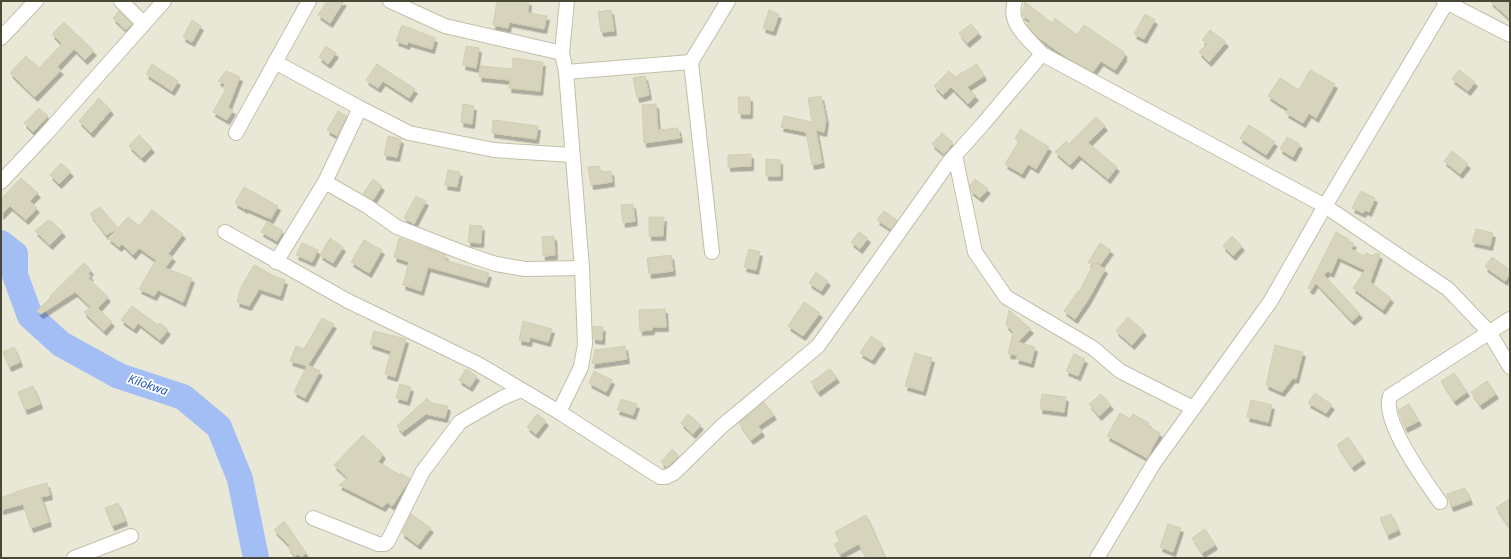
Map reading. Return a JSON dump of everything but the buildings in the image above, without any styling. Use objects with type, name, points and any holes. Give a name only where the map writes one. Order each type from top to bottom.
[{"type":"street","points":[[1,38],[36,1]]},
{"type":"street","points":[[121,1],[144,24]]},
{"type":"street","points":[[1,182],[46,134],[164,1]]},
{"type":"street","points":[[236,133],[309,1]]},
{"type":"street","points":[[390,1],[445,26],[562,53]]},
{"type":"street","points":[[559,412],[581,367],[585,344],[582,268],[566,72],[562,53],[567,1]]},
{"type":"street","points":[[712,252],[691,62],[728,1]]},
{"type":"street","points":[[1015,1],[1012,10],[1014,24],[1042,54],[1324,206],[1448,289],[1489,332],[1510,367]]},
{"type":"street","points":[[1097,558],[1154,463],[1270,302],[1324,206],[1446,2],[1510,35]]},
{"type":"street","points":[[226,232],[276,262],[384,319],[478,364],[559,412],[660,477],[666,477],[674,473],[722,426],[818,346],[955,155],[1042,54]]},
{"type":"street","points":[[275,62],[409,133],[494,150],[572,155]]},
{"type":"street","points":[[566,72],[691,62]]},
{"type":"street","points":[[276,262],[325,182],[360,108]]},
{"type":"street","points":[[955,155],[975,252],[1006,297],[1093,348],[1120,371],[1193,408]]},
{"type":"street","points":[[325,182],[367,206],[397,228],[469,255],[496,264],[525,269],[582,268]]},
{"type":"street","points":[[1440,502],[1412,461],[1390,415],[1388,404],[1390,396],[1416,381],[1510,319]]},
{"type":"street","points":[[313,518],[378,544],[385,544],[423,471],[460,422],[502,398],[521,390]]},
{"type":"street","points":[[74,558],[131,536]]},
{"type":"shaded area","points":[[1,1],[1510,1],[1510,558],[1,558]]},
{"type":"waterway","name":"Kilokwa","points":[[1,243],[15,254],[15,275],[30,316],[61,344],[119,376],[183,397],[219,427],[240,479],[256,558]]}]
